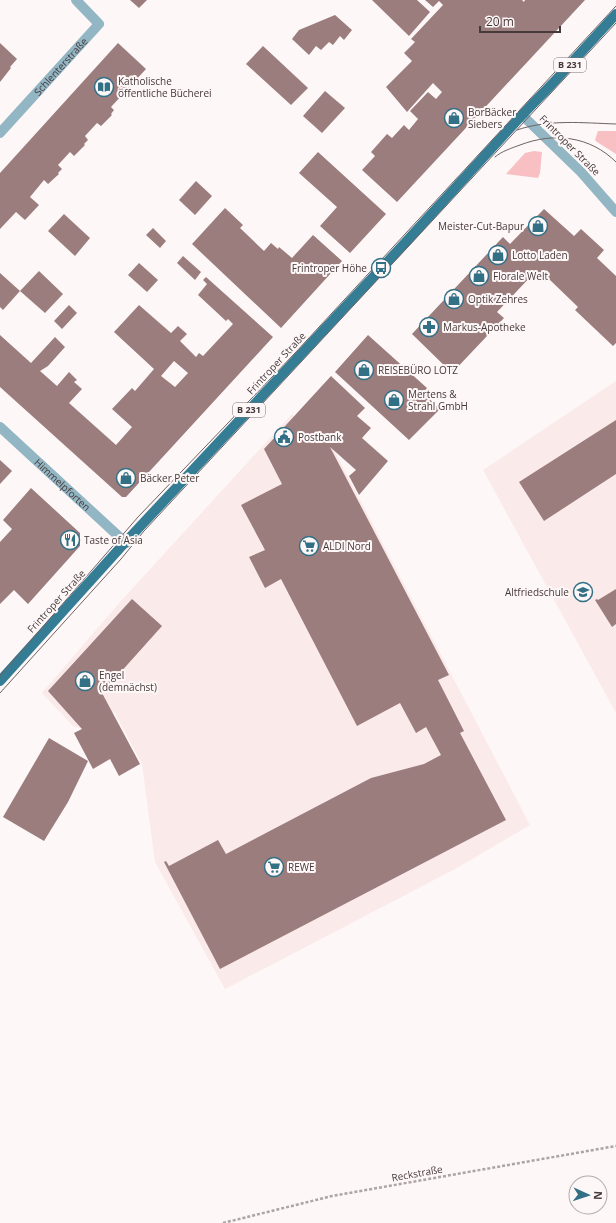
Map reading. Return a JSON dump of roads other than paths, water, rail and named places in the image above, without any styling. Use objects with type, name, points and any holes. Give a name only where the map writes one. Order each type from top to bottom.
[{"type":"main road","name":"Frintroper Straße","points":[[0,681],[616,14]]},
{"type":"street","name":"Schlenterstraße","points":[[0,133],[99,24],[76,0]]},
{"type":"street","name":"Frintroper Straße","points":[[522,115],[581,172],[616,212]]},
{"type":"street","name":"Himmelpforten","points":[[0,427],[126,543]]},
{"type":"tram line","points":[[0,676],[138,517],[295,353],[616,6]]},
{"type":"tram line","points":[[0,693],[121,559],[144,531],[616,23]]},
{"type":"tram line","points":[[517,130],[541,124],[554,123],[616,124]]},
{"type":"tram line","points":[[495,157],[507,150],[533,141],[558,138],[583,142],[606,153],[616,162]]},
{"type":"place","name":"Katholische öffentliche Bücherei","points":[[104,87]]},
{"type":"place","name":"BorBäcker Siebers","points":[[454,118]]},
{"type":"place","name":"Meister-Cut-Bapur","points":[[538,226]]},
{"type":"place","name":"Lotto Laden","points":[[498,255]]},
{"type":"place","name":"Frintroper Höhe","points":[[381,268]]},
{"type":"place","name":"Florale Welt","points":[[479,276]]},
{"type":"place","name":"Optik Zehres","points":[[454,299]]},
{"type":"place","name":"Markus-Apotheke","points":[[429,327]]},
{"type":"place","name":"REISEBÜRO LOTZ","points":[[364,370]]},
{"type":"place","name":"Mertens & Strahl GmbH","points":[[394,400]]},
{"type":"place","name":"Postbank","points":[[284,437]]},
{"type":"place","name":"Bäcker Peter","points":[[126,478]]},
{"type":"place","name":"Taste of Asia","points":[[70,540]]},
{"type":"place","name":"ALDI Nord","points":[[309,546]]},
{"type":"place","name":"Altfriedschule","points":[[583,592]]},
{"type":"place","name":"Engel (demnächst)","points":[[85,681]]},
{"type":"place","name":"REWE","points":[[274,867]]}]
